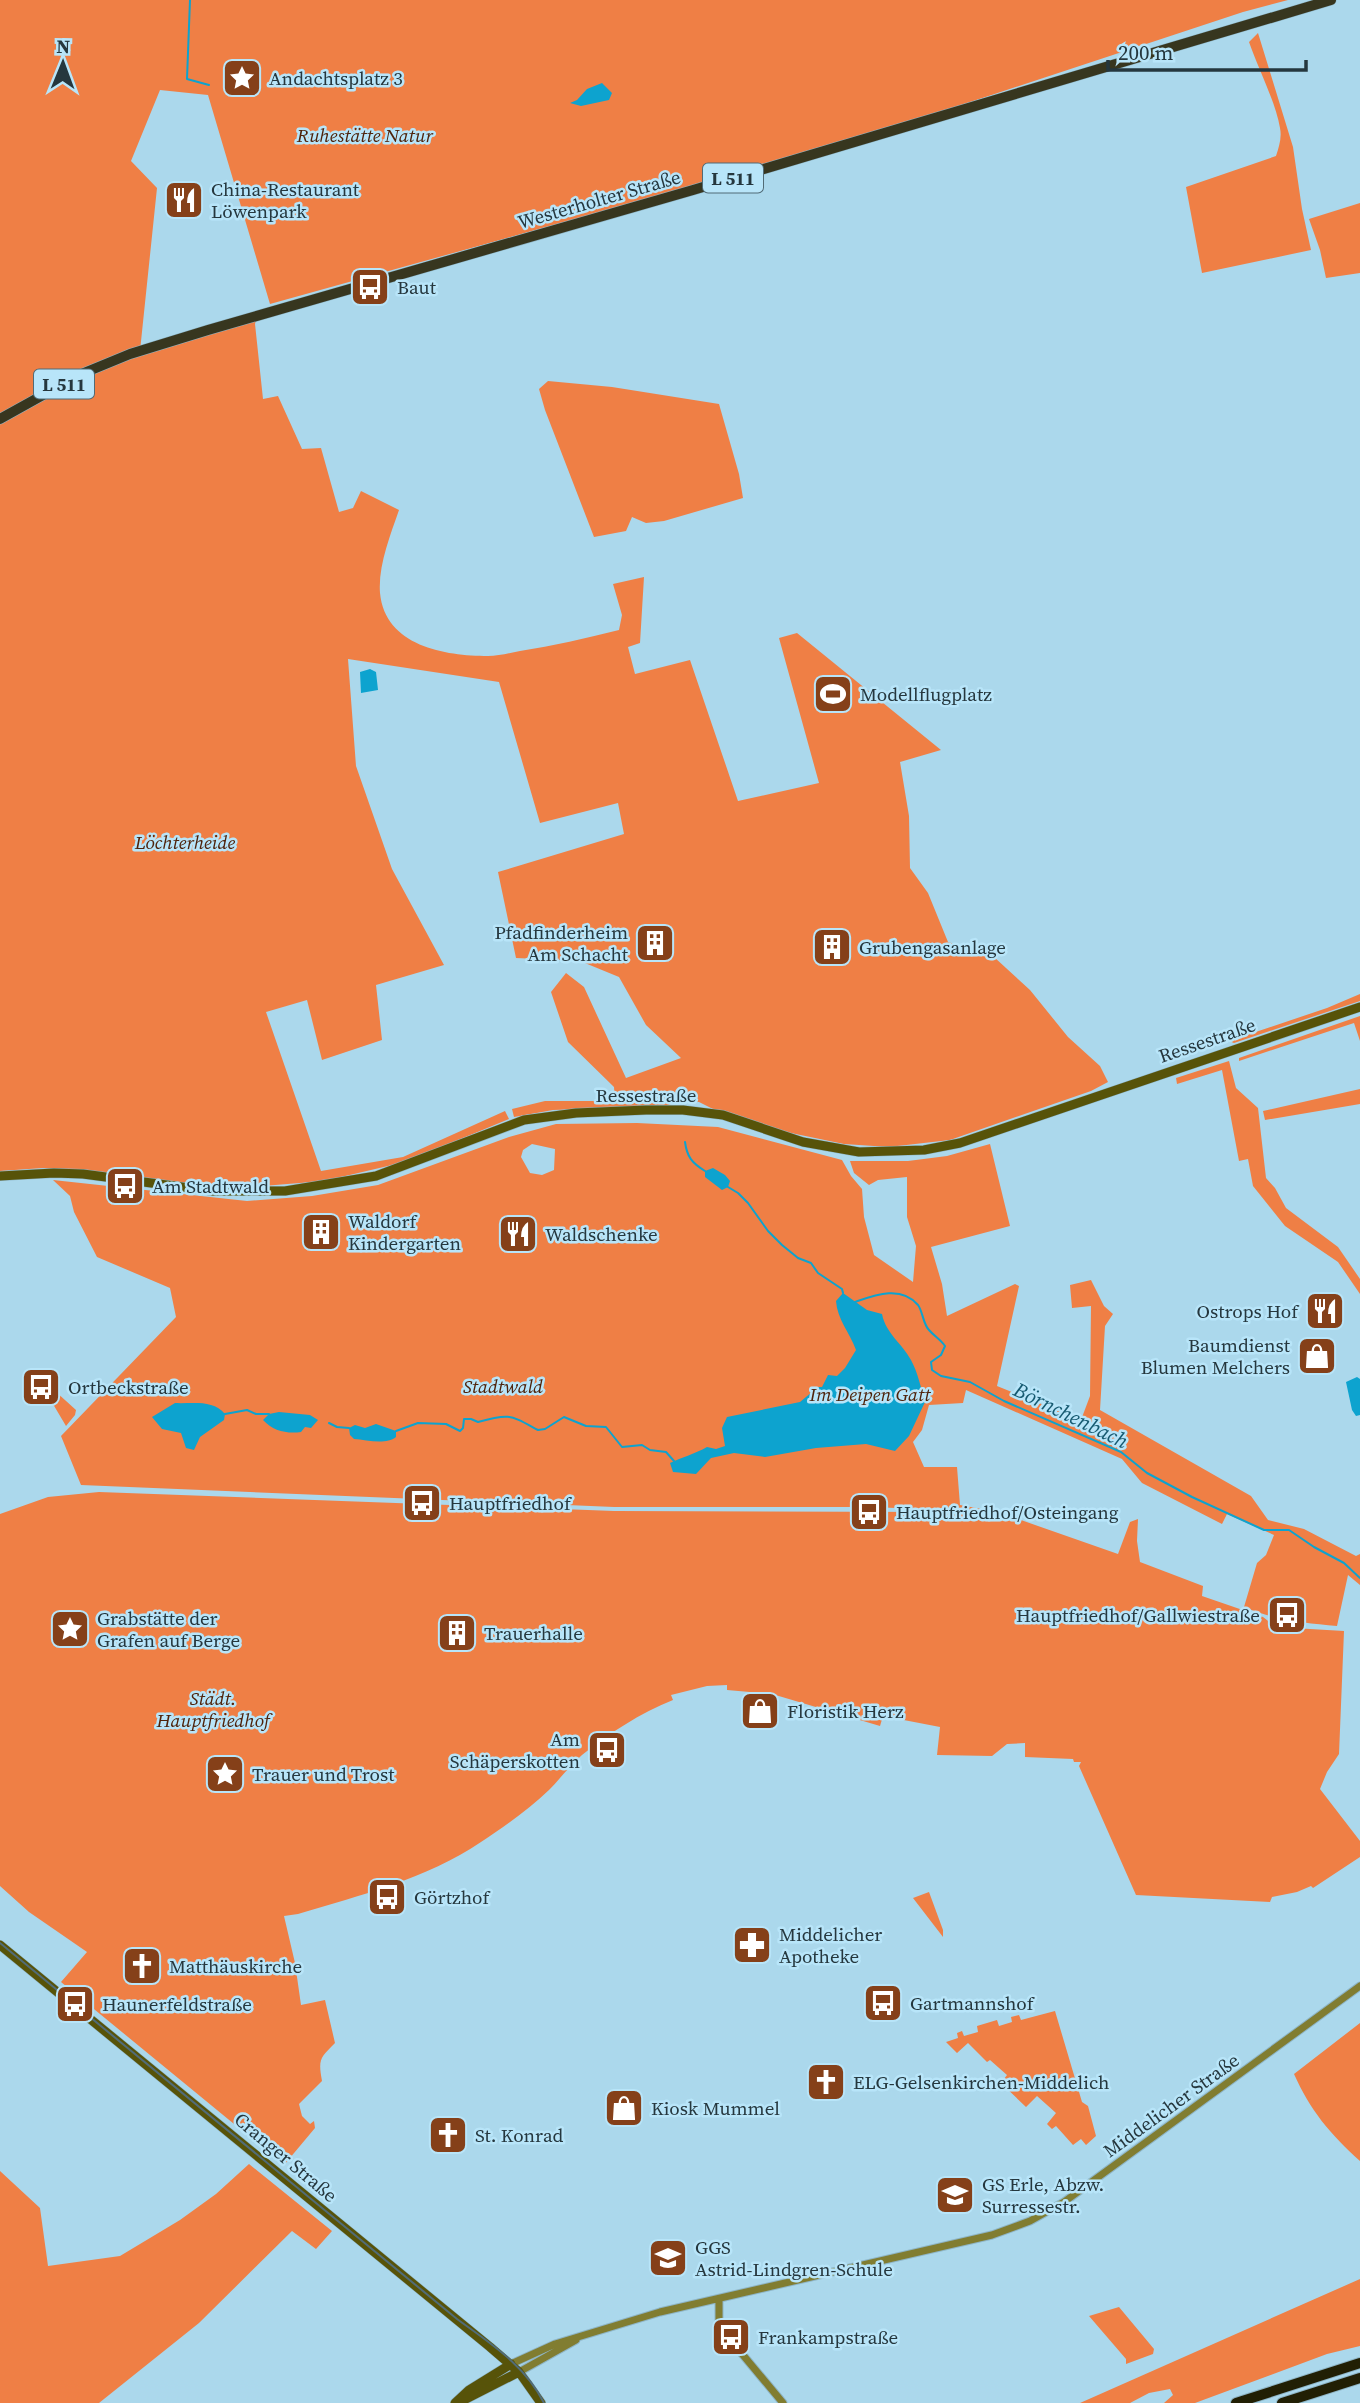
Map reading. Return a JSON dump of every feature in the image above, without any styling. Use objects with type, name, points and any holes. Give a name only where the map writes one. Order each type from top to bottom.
[{"type":"highway","points":[[1236,2403],[1360,2362]]},
{"type":"highway","points":[[1282,2403],[1360,2378]]},
{"type":"main road","name":"Westerholter Straße","points":[[0,419],[79,375],[130,354],[1331,0]]},
{"type":"main road","name":"Ressestraße","points":[[0,1176],[54,1172],[212,1191],[285,1191],[376,1176],[524,1120],[576,1113],[646,1110],[683,1110],[723,1115],[803,1142],[837,1149],[885,1153],[924,1150],[960,1143],[1360,1007]]},
{"type":"main road","name":"Cranger Straße","points":[[0,1945],[510,2364],[541,2403]]},
{"type":"main road","points":[[457,2403],[469,2390],[510,2364]]},
{"type":"main road","points":[[457,2403],[519,2372]]},
{"type":"street","name":"Middelicher Straße","points":[[510,2364],[555,2344],[660,2312],[992,2235],[1030,2221],[1064,2202],[1360,1986]]},
{"type":"street","points":[[719,2299],[718,2312],[723,2331],[783,2403]]},
{"type":"street","name":"Middelicher Straße","points":[[519,2372],[585,2334]]},
{"type":"green space","name":"Löchterheide","points":[[0,0],[1288,0],[1243,12],[834,147],[270,304],[208,95],[160,90],[131,161],[157,188],[140,351],[257,316],[255,324],[263,399],[278,396],[302,449],[321,448],[339,512],[353,508],[361,491],[399,510],[385,551],[380,583],[384,611],[393,625],[420,644],[454,654],[492,656],[545,647],[619,630],[622,615],[613,584],[644,577],[640,643],[628,647],[635,674],[690,660],[738,801],[819,783],[779,638],[797,633],[941,750],[900,762],[909,816],[910,868],[928,893],[948,942],[994,957],[1030,990],[1068,1037],[1100,1066],[1108,1082],[1091,1091],[950,1140],[889,1147],[844,1144],[786,1132],[715,1110],[699,1102],[680,1101],[665,1106],[553,1110],[514,1117],[512,1109],[545,1101],[615,1101],[614,1087],[568,1042],[551,992],[566,973],[584,987],[626,1078],[681,1058],[646,1025],[619,977],[580,961],[516,958],[498,872],[624,834],[618,803],[540,823],[499,682],[348,659],[356,766],[392,869],[444,965],[376,985],[382,1040],[322,1060],[307,1000],[266,1012],[321,1171],[403,1157],[505,1111],[509,1119],[405,1162],[324,1181],[251,1187],[160,1181],[43,1168],[0,1171]]},
{"type":"green space","points":[[1258,33],[1293,147],[1311,250],[1202,273],[1186,187],[1276,156],[1279,146],[1281,132],[1278,118],[1249,42]]},
{"type":"green space","points":[[1360,203],[1360,273],[1326,278],[1309,219]]},
{"type":"green space","points":[[548,381],[612,387],[719,404],[743,498],[664,521],[646,523],[632,517],[626,531],[594,537],[545,410],[539,389]]},
{"type":"green space","points":[[1360,994],[1360,1001],[1234,1043],[1229,1041],[1327,1008]]},
{"type":"green space","points":[[1360,1016],[1360,1041],[1354,1023],[1239,1061],[1239,1058]]},
{"type":"green space","points":[[1229,1061],[1236,1088],[1258,1108],[1266,1178],[1286,1208],[1338,1247],[1360,1279],[1360,1294],[1338,1262],[1285,1226],[1253,1186],[1248,1159],[1239,1161],[1222,1070],[1177,1084],[1176,1078]]},
{"type":"green space","points":[[1360,1089],[1360,1104],[1265,1120],[1263,1111]]},
{"type":"green space","points":[[637,1123],[718,1127],[842,1160],[862,1189],[864,1217],[874,1255],[913,1282],[916,1246],[907,1217],[907,1177],[878,1180],[869,1185],[854,1173],[850,1161],[908,1161],[947,1156],[990,1144],[1010,1226],[931,1247],[942,1284],[947,1316],[1015,1284],[1019,1286],[997,1386],[1081,1420],[1090,1396],[1091,1306],[1072,1308],[1070,1285],[1091,1280],[1104,1306],[1113,1314],[1105,1326],[1100,1410],[1251,1496],[1268,1520],[1304,1529],[1356,1556],[1360,1554],[1360,1585],[1348,1575],[1337,1626],[1278,1618],[1244,1607],[1257,1563],[1266,1555],[1274,1535],[1227,1514],[1222,1524],[1142,1483],[1122,1459],[966,1390],[963,1403],[929,1405],[922,1430],[913,1442],[924,1467],[957,1467],[960,1505],[998,1512],[1118,1554],[1130,1522],[1138,1519],[1140,1562],[1203,1586],[1202,1596],[1263,1617],[1276,1627],[1344,1631],[1339,1754],[1320,1789],[1360,1841],[1360,1857],[1313,1888],[1311,1886],[1272,1897],[1270,1902],[1136,1895],[1079,1766],[1081,1762],[1074,1762],[1073,1759],[1025,1757],[1025,1743],[1007,1744],[992,1756],[937,1755],[940,1727],[883,1716],[880,1726],[772,1694],[727,1690],[727,1685],[707,1686],[671,1695],[673,1700],[614,1731],[573,1763],[549,1790],[525,1811],[460,1855],[416,1876],[369,1893],[284,1916],[301,2005],[325,2000],[335,2043],[321,2059],[322,2081],[299,2104],[302,2116],[310,2124],[314,2121],[315,2128],[284,2165],[61,1982],[87,1952],[29,1912],[0,1886],[0,1514],[48,1497],[99,1492],[614,1511],[945,1510],[871,1507],[614,1507],[81,1485],[61,1436],[176,1317],[170,1288],[97,1257],[74,1212],[70,1196],[53,1180],[247,1201],[312,1196],[378,1185],[509,1137],[556,1124]],"holes":[[[532,1144],[555,1149],[554,1170],[542,1175],[530,1173],[521,1157],[523,1150]]]},
{"type":"green space","points":[[34,1372],[76,1410],[66,1426]]},
{"type":"green space","points":[[929,1892],[943,1930],[943,1937],[913,1898]]},
{"type":"green space","points":[[1055,2011],[1082,2102],[1088,2106],[1096,2136],[1086,2145],[1081,2139],[1073,2145],[1056,2126],[1052,2129],[1047,2124],[1056,2113],[1037,2096],[1026,2107],[1001,2083],[1007,2075],[990,2060],[987,2062],[968,2043],[957,2053],[946,2042],[958,2038],[957,2033],[962,2031],[964,2036],[978,2032],[977,2026],[997,2020],[999,2026],[1012,2022],[1011,2017],[1019,2015],[1021,2020]]},
{"type":"green space","points":[[1360,2023],[1360,2161],[1322,2121],[1294,2074]]},
{"type":"green space","points":[[249,2164],[332,2231],[316,2249],[292,2231],[199,2323],[99,2403],[0,2403],[0,2171],[40,2208],[48,2266],[120,2256],[180,2220],[216,2194]]},
{"type":"green space","points":[[1360,2279],[1360,2346],[1327,2354],[1195,2403],[1164,2403],[1173,2395],[1170,2389],[1149,2393],[1130,2403],[1080,2403]]},
{"type":"green space","points":[[1119,2307],[1154,2349],[1153,2354],[1126,2364],[1126,2359],[1089,2316]]},
{"type":"water","points":[[602,83],[612,93],[609,100],[581,106],[570,103],[577,100],[587,89]]},
{"type":"water","points":[[370,669],[376,672],[378,690],[361,693],[360,672]]},
{"type":"water","points":[[713,1168],[730,1181],[728,1187],[722,1190],[705,1177],[705,1171]]},
{"type":"water","points":[[843,1293],[867,1310],[882,1314],[887,1327],[907,1354],[917,1375],[925,1402],[909,1436],[895,1451],[866,1444],[816,1448],[765,1457],[734,1453],[711,1458],[696,1474],[673,1472],[670,1463],[707,1447],[716,1449],[725,1446],[722,1428],[727,1417],[800,1402],[818,1387],[822,1387],[828,1375],[837,1376],[845,1368],[856,1350],[837,1308],[836,1301]]},
{"type":"water","points":[[1357,1377],[1360,1379],[1360,1415],[1356,1416],[1352,1410],[1346,1382]]},
{"type":"water","points":[[175,1403],[215,1406],[225,1414],[224,1420],[200,1437],[194,1450],[186,1448],[181,1433],[162,1429],[152,1417]]},
{"type":"water","points":[[279,1412],[310,1415],[318,1420],[311,1428],[305,1427],[301,1432],[285,1432],[271,1427],[263,1420],[269,1414]]},
{"type":"water","points":[[376,1424],[396,1431],[396,1437],[387,1441],[376,1441],[354,1439],[350,1435],[349,1428],[355,1425],[365,1428]]},
{"type":"waterway","points":[[190,0],[187,79],[209,85]]},
{"type":"waterway","points":[[685,1142],[691,1159],[705,1171]]},
{"type":"waterway","points":[[728,1187],[748,1203],[782,1245],[798,1258],[811,1263],[818,1273],[842,1289],[843,1293]]},
{"type":"waterway","name":"Börnchenbach","points":[[855,1302],[888,1293],[904,1295],[918,1305],[927,1327],[945,1346],[941,1355],[931,1362],[932,1370],[941,1376],[970,1382],[1004,1401],[1121,1452],[1147,1473],[1264,1530],[1289,1530],[1344,1563],[1360,1578]]},
{"type":"waterway","points":[[225,1414],[247,1410],[256,1414],[269,1414]]},
{"type":"waterway","points":[[396,1431],[418,1423],[446,1424],[460,1431],[464,1419],[478,1422],[497,1417],[510,1417],[538,1430],[545,1429],[564,1417],[586,1426],[606,1427],[622,1447],[642,1445],[650,1450],[666,1452],[674,1461]]},
{"type":"waterway","points":[[329,1423],[349,1428]]},
{"type":"tram line","points":[[0,1943],[457,2319],[506,2356],[527,2377],[544,2403]]},
{"type":"place","name":"Andachtsplatz 3","points":[[242,78]]},
{"type":"place","name":"China-Restaurant Löwenpark","points":[[184,200]]},
{"type":"place","name":"Baut","points":[[370,287]]},
{"type":"place","name":"Modellflugplatz","points":[[833,694]]},
{"type":"place","name":"Pfadfinderheim Am Schacht","points":[[655,943]]},
{"type":"place","name":"Grubengasanlage","points":[[832,947]]},
{"type":"place","name":"Am Stadtwald","points":[[125,1186]]},
{"type":"place","name":"Waldorf Kindergarten","points":[[321,1232]]},
{"type":"place","name":"Waldschenke","points":[[518,1234]]},
{"type":"place","name":"Ostrops Hof","points":[[1325,1311]]},
{"type":"place","name":"Baumdienst Blumen Melchers","points":[[1317,1356]]},
{"type":"place","name":"Ortbeckstraße","points":[[41,1387]]},
{"type":"place","name":"Hauptfriedhof","points":[[422,1503]]},
{"type":"place","name":"Hauptfriedhof/Osteingang","points":[[869,1512]]},
{"type":"place","name":"Hauptfriedhof/Gallwiestraße","points":[[1287,1615]]},
{"type":"place","name":"Grabstätte der Grafen auf Berge","points":[[70,1629]]},
{"type":"place","name":"Trauerhalle","points":[[457,1633]]},
{"type":"place","name":"Floristik Herz","points":[[760,1711]]},
{"type":"place","name":"Am Schäperskotten","points":[[607,1750]]},
{"type":"place","name":"Trauer und Trost","points":[[225,1774]]},
{"type":"place","name":"Görtzhof","points":[[387,1897]]},
{"type":"place","name":"Middelicher Apotheke","points":[[752,1945]]},
{"type":"place","name":"Matthäuskirche","points":[[142,1966]]},
{"type":"place","name":"Gartmannshof","points":[[883,2003]]},
{"type":"place","name":"Haunerfeldstraße","points":[[75,2004]]},
{"type":"place","name":"ELG-Gelsenkirchen-Middelich","points":[[826,2082]]},
{"type":"place","name":"Kiosk Mummel","points":[[624,2108]]},
{"type":"place","name":"St. Konrad","points":[[448,2135]]},
{"type":"place","name":"GS Erle, Abzw. Surressestr.","points":[[955,2195]]},
{"type":"place","name":"GGS Astrid-Lindgren-Schule","points":[[668,2258]]},
{"type":"place","name":"Frankampstraße","points":[[731,2337]]},
{"type":"park label","name":"Ruhestätte Natur","points":[[365,135]]},
{"type":"park label","name":"Stadtwald","points":[[503,1386]]},
{"type":"park label","name":"Im Deipen Gatt","points":[[870,1394]]},
{"type":"park label","name":"Städt. Hauptfriedhof","points":[[213,1709]]}]
